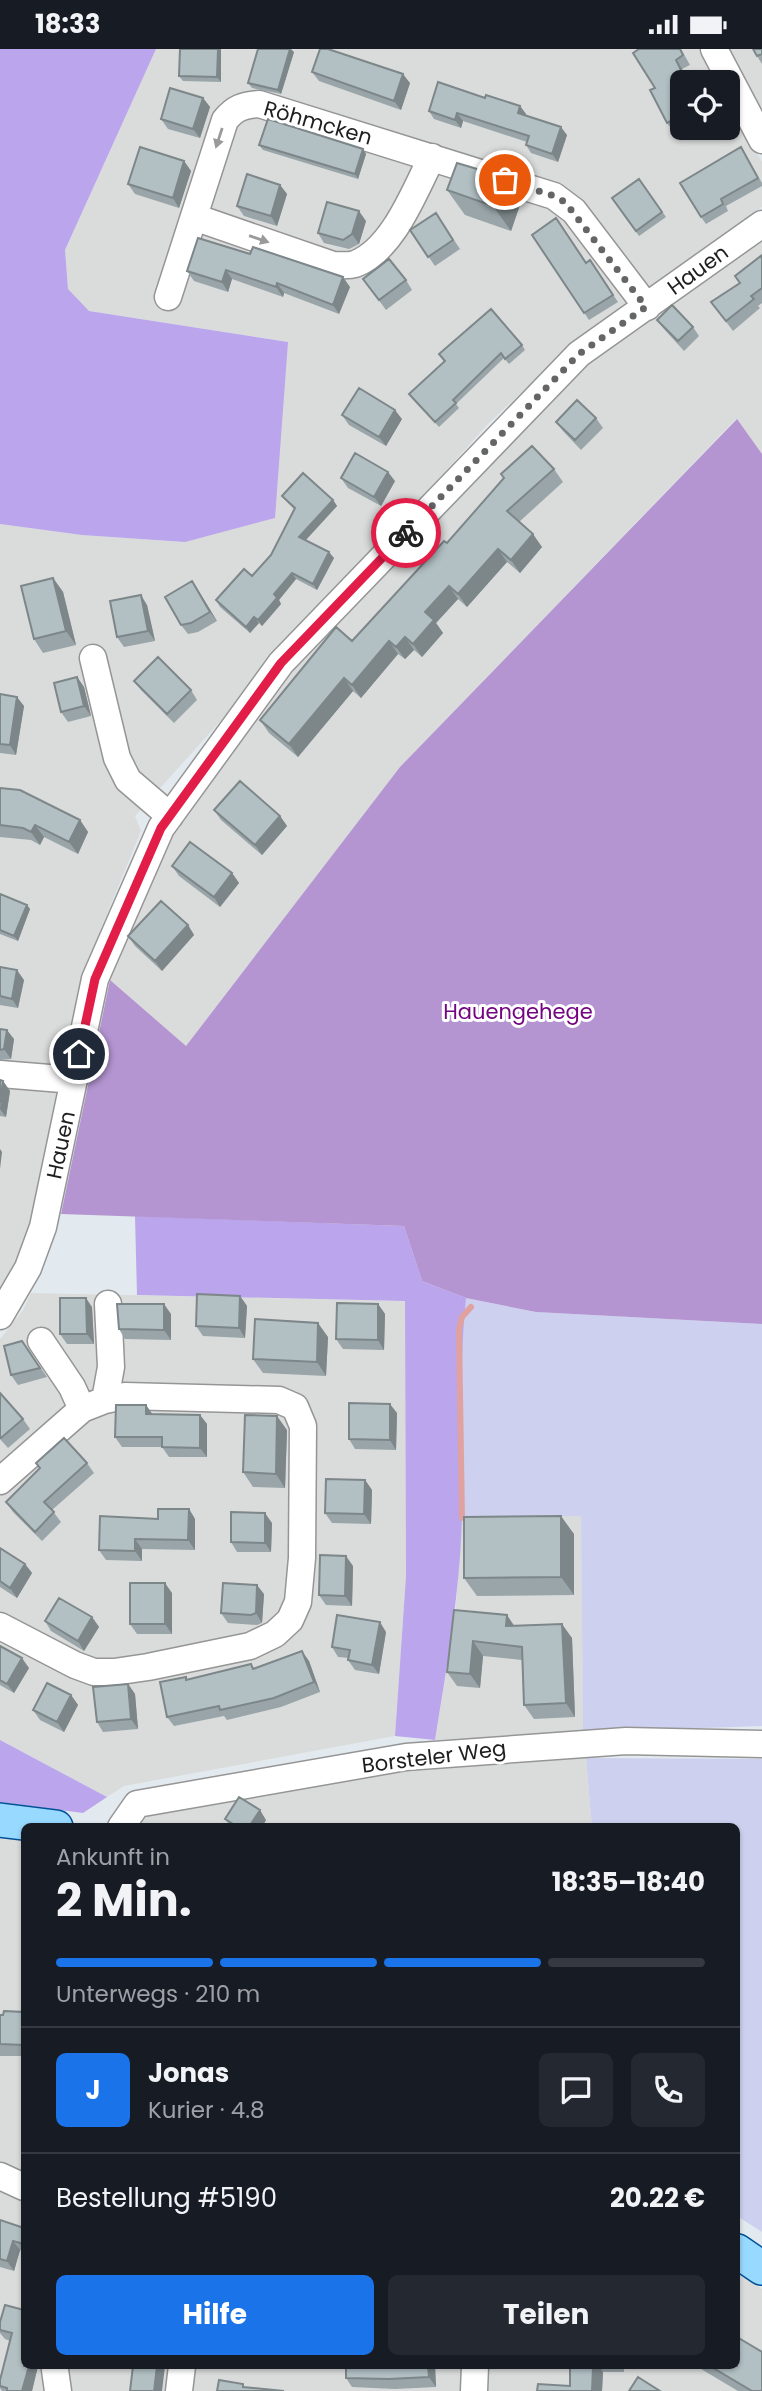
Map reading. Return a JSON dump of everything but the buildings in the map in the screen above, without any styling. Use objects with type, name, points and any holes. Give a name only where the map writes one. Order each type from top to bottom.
[{"type":"main road","points":[[0,1820],[24,1823]]},
{"type":"main road","points":[[740,2253],[762,2268]]},
{"type":"street","points":[[714,49],[762,140]]},
{"type":"street","name":"Röhmcken","points":[[168,296],[225,120],[234,109],[259,104],[554,196],[565,202],[646,307]]},
{"type":"street","points":[[194,217],[333,265],[353,265],[369,256],[394,231],[432,157]]},
{"type":"street","name":"Hauen","points":[[0,1316],[28,1268],[43,1227],[95,979],[161,828],[281,663],[579,354],[762,224]]},
{"type":"street","points":[[93,658],[117,758],[128,780],[170,816]]},
{"type":"street","points":[[0,1074],[74,1080]]},
{"type":"street","points":[[94,1404],[111,1367],[108,1304]]},
{"type":"street","points":[[41,1341],[72,1387],[94,1404]]},
{"type":"street","points":[[0,1481],[94,1404],[125,1396],[279,1400],[295,1407],[303,1426],[302,1558],[298,1602],[290,1620],[275,1634],[250,1646],[114,1672],[94,1672],[0,1626]]},
{"type":"street","name":"Borsteler Weg","points":[[124,1823],[137,1804],[406,1757],[626,1741],[762,1744]]},
{"type":"street","points":[[0,2176],[21,2186]]},
{"type":"street","points":[[179,2391],[182,2369]]},
{"type":"street","points":[[474,2391],[475,2369]]},
{"type":"shaded area","points":[[0,49],[156,49],[65,250],[68,289],[89,311],[288,342],[275,518],[185,542],[82,535],[0,524]]},
{"type":"shaded area","points":[[156,49],[699,49],[711,70],[670,70],[670,140],[740,140],[740,123],[762,162],[762,207],[553,363],[488,424],[135,816],[141,831],[82,975],[30,1223],[16,1262],[0,1292],[0,524],[82,535],[185,542],[288,342],[89,311],[68,290],[65,250]]},
{"type":"shaded area","points":[[729,49],[762,49],[762,114],[740,70]]},
{"type":"shaded area","points":[[762,238],[762,454],[736,419],[400,767],[185,1047],[110,980],[168,840],[288,674],[584,367],[651,315]]},
{"type":"shaded area","points":[[135,1216],[404,1226],[422,1281],[466,1298],[462,1353],[461,1545],[452,1629],[435,1740],[395,1736],[406,1576],[405,1301],[137,1295]]},
{"type":"shaded area","points":[[31,1293],[405,1301],[406,1576],[395,1736],[124,1786],[107,1797],[0,1740],[0,1339],[23,1310]]},
{"type":"shaded area","points":[[466,1298],[536,1312],[762,1324],[762,1726],[583,1732],[581,1516],[462,1518],[462,1331]]},
{"type":"shaded area","points":[[581,1515],[583,1732],[435,1740],[455,1619],[462,1518]]},
{"type":"shaded area","points":[[0,1740],[107,1797],[83,1813],[0,1802]]},
{"type":"shaded area","points":[[586,1758],[592,1823],[137,1823],[142,1814],[402,1772]]},
{"type":"shaded area","points":[[586,1758],[762,1759],[762,2232],[740,2218],[740,1823],[592,1823]]},
{"type":"shaded area","points":[[0,1837],[21,1840],[21,2369],[740,2369],[740,2273],[762,2289],[762,2391],[0,2391]]},
{"type":"green space","name":"Hauengehege","points":[[737,419],[762,454],[762,1324],[536,1312],[466,1298],[422,1281],[404,1226],[61,1214],[110,980],[186,1046],[400,767]]},
{"type":"waterway","points":[[462,1518],[459,1330],[462,1317],[471,1307]]},
{"type":"way so far","points":[[406,533],[579,354],[646,307],[565,202],[505,180]]},
{"type":"route","points":[[79,1054],[95,979],[161,828],[281,663],[406,533]]}]
